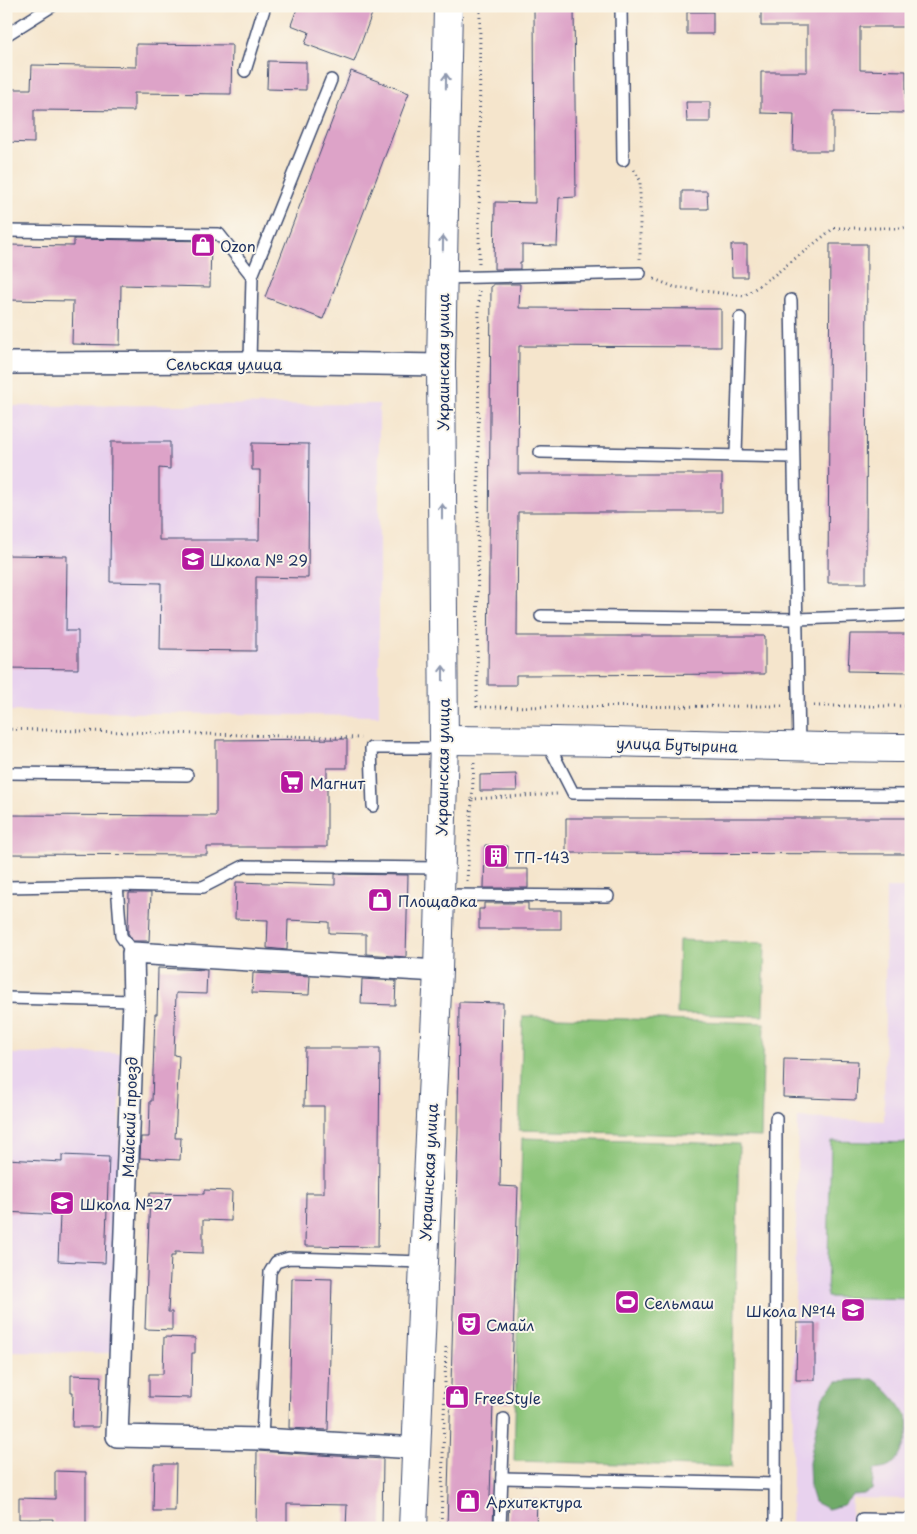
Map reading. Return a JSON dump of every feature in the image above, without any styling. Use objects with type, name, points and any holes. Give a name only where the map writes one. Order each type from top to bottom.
[{"type":"street","name":"Украинская улица","points":[[414,1528],[438,971],[444,744],[441,365],[448,6]]},
{"type":"street","name":"Сельская улица","points":[[6,363],[250,362],[441,365]]},
{"type":"street","name":"улица Бутырина","points":[[444,744],[475,740],[546,740],[911,748]]},
{"type":"street","points":[[133,953],[438,971]]},
{"type":"street","name":"Майский проезд","points":[[133,953],[134,1001],[117,1436],[262,1439],[416,1448]]},
{"type":"lane","points":[[6,35],[52,6]]},
{"type":"lane","points":[[245,71],[265,6]]},
{"type":"lane","points":[[621,6],[623,160]]},
{"type":"lane","points":[[250,362],[252,276],[330,80]]},
{"type":"lane","points":[[6,231],[219,234],[252,276]]},
{"type":"lane","points":[[442,278],[640,273]]},
{"type":"lane","points":[[791,300],[798,747]]},
{"type":"lane","points":[[736,455],[740,318]]},
{"type":"lane","points":[[540,452],[793,457]]},
{"type":"lane","points":[[541,616],[797,619],[911,615]]},
{"type":"lane","points":[[546,740],[573,793],[911,795]]},
{"type":"lane","points":[[372,806],[371,748],[444,744]]},
{"type":"lane","points":[[6,773],[187,775]]},
{"type":"lane","points":[[6,887],[117,885],[202,887],[244,866],[441,868]]},
{"type":"lane","points":[[117,885],[121,936],[133,953]]},
{"type":"lane","points":[[440,895],[608,896]]},
{"type":"lane","points":[[6,998],[134,1001]]},
{"type":"lane","points":[[775,1528],[776,1118]]},
{"type":"lane","points":[[262,1439],[270,1272],[276,1262],[289,1258],[424,1262]]},
{"type":"lane","points":[[500,1528],[504,1419]]},
{"type":"lane","points":[[502,1478],[775,1484]]},
{"type":"lane","points":[[862,1528],[862,1519],[911,1520]]},
{"type":"path","points":[[480,6],[477,707],[472,799],[573,793]]},
{"type":"path","points":[[623,160],[625,164],[633,169],[640,180],[640,273],[674,288],[744,296],[773,276],[834,228],[904,228],[911,225]]},
{"type":"path","points":[[477,707],[911,706]]},
{"type":"path","points":[[6,729],[364,738]]},
{"type":"shaded area","name":"Школа № 29","points":[[379,404],[379,716],[6,711],[6,406]]},
{"type":"shaded area","name":"Школа №14","points":[[886,888],[911,888],[911,1499],[852,1498],[851,1528],[791,1528],[798,1118],[884,1121]]},
{"type":"shaded area","name":"Школа №27","points":[[121,1053],[116,1353],[6,1352],[6,1054]]},
{"type":"green space","points":[[679,940],[765,943],[763,1016],[677,1014]]},
{"type":"green space","points":[[523,1016],[764,1023],[761,1137],[519,1130]]},
{"type":"green space","name":"Сельмаш","points":[[522,1138],[739,1144],[731,1467],[514,1461]]},
{"type":"green space","points":[[831,1141],[911,1143],[911,1299],[827,1297]]},
{"type":"green space","points":[[873,1379],[892,1396],[907,1417],[907,1436],[894,1463],[890,1466],[874,1470],[872,1490],[863,1494],[853,1495],[843,1505],[828,1509],[814,1502],[810,1489],[809,1463],[823,1396],[837,1381]]},
{"type":"building","points":[[298,6],[359,6],[373,11],[354,62],[305,44],[309,32],[291,25]]},
{"type":"building","points":[[534,6],[574,6],[576,197],[559,198],[557,246],[522,245],[520,269],[494,269],[495,202],[535,203]]},
{"type":"building","points":[[761,6],[906,6],[906,27],[860,27],[860,70],[906,71],[906,113],[833,112],[833,151],[793,151],[794,114],[761,113],[761,72],[807,72],[807,26],[761,26]]},
{"type":"building","points":[[687,12],[713,12],[713,34],[687,34]]},
{"type":"building","points":[[136,44],[232,45],[231,94],[134,93],[134,111],[34,110],[34,143],[6,142],[6,89],[31,89],[32,65],[136,67]]},
{"type":"building","points":[[268,61],[306,62],[306,90],[267,89]]},
{"type":"building","points":[[351,71],[409,93],[323,319],[265,297]]},
{"type":"building","points":[[686,102],[710,102],[710,122],[687,122]]},
{"type":"building","points":[[682,191],[707,191],[708,209],[682,209]]},
{"type":"building","points":[[74,239],[211,241],[210,287],[121,285],[120,345],[72,344],[73,301],[6,300],[6,245],[74,246]]},
{"type":"building","points":[[830,244],[867,244],[866,583],[828,583]]},
{"type":"building","points":[[731,245],[747,245],[747,277],[732,277]]},
{"type":"building","points":[[493,284],[520,284],[519,308],[721,309],[721,347],[519,346],[518,474],[722,474],[722,512],[518,512],[517,636],[765,636],[765,674],[516,675],[516,685],[488,685],[491,286]]},
{"type":"building","points":[[111,442],[170,442],[170,469],[159,468],[159,540],[259,540],[260,470],[252,470],[252,443],[309,444],[308,578],[256,577],[256,651],[160,650],[161,583],[110,582]]},
{"type":"building","points":[[6,555],[67,556],[66,631],[78,631],[78,669],[6,668]]},
{"type":"building","points":[[850,634],[911,634],[911,672],[848,671]]},
{"type":"building","points":[[347,739],[347,768],[327,768],[327,847],[207,847],[207,855],[6,854],[6,815],[216,816],[216,740]]},
{"type":"building","points":[[516,774],[517,791],[480,791],[480,775]]},
{"type":"building","points":[[566,818],[911,818],[911,854],[566,853]]},
{"type":"building","points":[[485,845],[508,846],[507,869],[528,869],[528,888],[484,888]]},
{"type":"building","points":[[335,874],[408,875],[406,957],[366,954],[366,934],[329,933],[329,922],[288,920],[287,950],[267,948],[268,920],[235,919],[236,882],[335,885]]},
{"type":"building","points":[[129,893],[151,893],[149,941],[133,941],[128,933]]},
{"type":"building","points":[[484,903],[528,903],[528,910],[561,910],[561,929],[479,929],[479,909],[484,909]]},
{"type":"building","points":[[158,968],[207,970],[206,994],[176,993],[174,1055],[179,1056],[175,1138],[181,1138],[180,1160],[140,1158],[141,1137],[149,1137]]},
{"type":"building","points":[[253,973],[310,976],[309,995],[252,993]]},
{"type":"building","points":[[362,979],[396,981],[395,1005],[361,1004]]},
{"type":"building","points":[[459,1002],[503,1003],[500,1186],[518,1187],[511,1403],[493,1403],[490,1497],[494,1497],[493,1528],[447,1528],[458,1132]]},
{"type":"building","points":[[305,1048],[380,1048],[378,1247],[305,1246],[306,1193],[324,1193],[324,1106],[304,1106]]},
{"type":"building","points":[[784,1059],[858,1061],[856,1100],[783,1097]]},
{"type":"building","points":[[62,1155],[109,1157],[105,1263],[58,1261],[60,1215],[6,1212],[6,1159],[62,1162]]},
{"type":"building","points":[[204,1190],[232,1191],[231,1221],[203,1220],[203,1253],[175,1252],[175,1256],[171,1256],[168,1312],[172,1312],[172,1330],[145,1329],[150,1193],[204,1194]]},
{"type":"building","points":[[292,1278],[332,1279],[328,1430],[289,1428]]},
{"type":"building","points":[[797,1323],[815,1323],[815,1380],[796,1380]]},
{"type":"building","points":[[164,1337],[195,1338],[195,1353],[192,1353],[191,1398],[149,1397],[149,1374],[163,1374]]},
{"type":"building","points":[[71,1375],[101,1376],[99,1427],[72,1427],[73,1392],[71,1392]]},
{"type":"building","points":[[257,1451],[383,1459],[382,1528],[346,1528],[347,1505],[287,1504],[287,1528],[256,1528]]},
{"type":"building","points":[[154,1464],[176,1464],[175,1511],[153,1511]]},
{"type":"building","points":[[55,1471],[86,1472],[86,1528],[52,1528],[53,1519],[19,1519],[19,1498],[55,1499]]},
{"type":"building","points":[[509,1498],[537,1499],[536,1528],[508,1528]]},
{"type":"place","name":"Ozon","points":[[203,245]]},
{"type":"place","name":"Школа № 29","points":[[193,559]]},
{"type":"place","name":"Магнит","points":[[292,782]]},
{"type":"place","name":"ТП-143","points":[[496,856]]},
{"type":"place","name":"Площадка","points":[[380,900]]},
{"type":"place","name":"Школа №27","points":[[62,1203]]},
{"type":"place","name":"Сельмаш","points":[[627,1302]]},
{"type":"place","name":"Школа №14","points":[[853,1310]]},
{"type":"place","name":"Смайл","points":[[469,1324]]},
{"type":"place","name":"FreeStyle","points":[[457,1397]]},
{"type":"place","name":"Архитектура","points":[[468,1501]]}]
